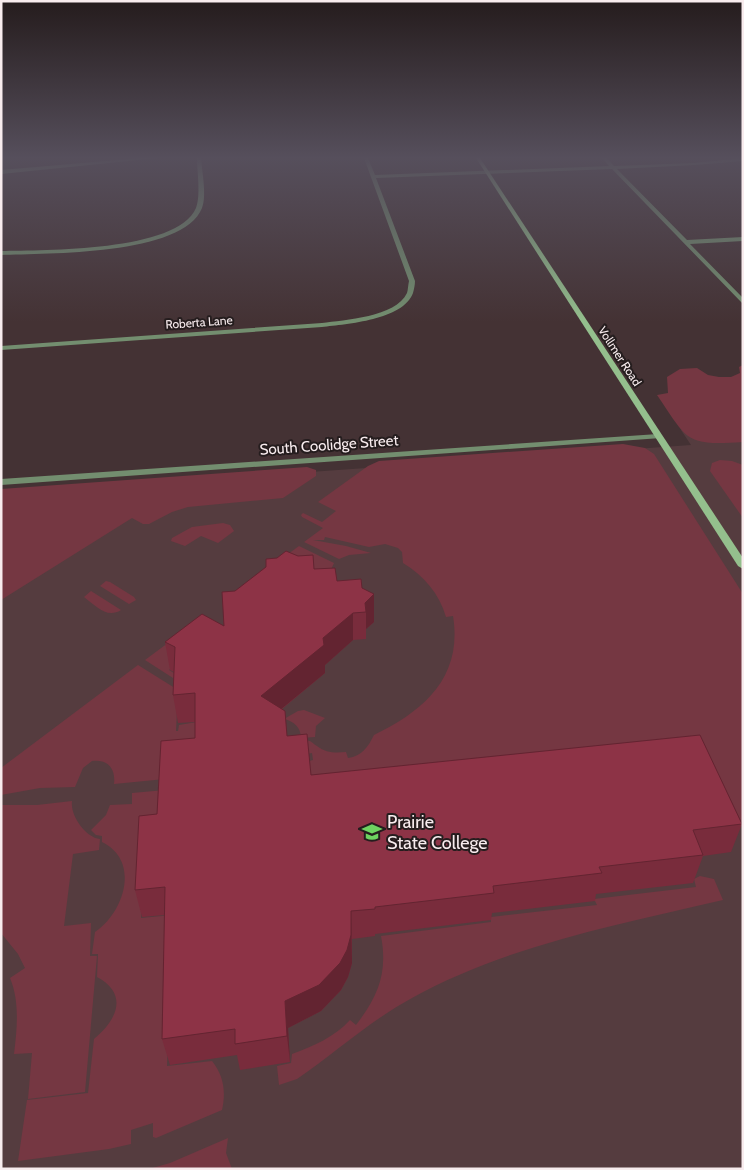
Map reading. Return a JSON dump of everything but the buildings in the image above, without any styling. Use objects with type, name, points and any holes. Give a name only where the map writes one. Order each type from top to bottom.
[{"type":"main road","name":"Vollmer Road","points":[[513,213],[743,566]]},
{"type":"street","points":[[1,253],[116,246],[146,241],[187,224],[195,213]]},
{"type":"street","name":"Roberta Lane","points":[[1,348],[322,325],[373,317],[396,308],[409,296],[413,286],[387,213]]},
{"type":"street","points":[[656,213],[743,302]]},
{"type":"street","points":[[685,242],[743,240]]},
{"type":"street","name":"South Coolidge Street","points":[[1,482],[658,436]]},
{"type":"shaded area","points":[[743,365],[743,442],[709,443],[690,437],[682,431],[657,395],[668,393],[667,377],[680,369],[697,368],[708,375],[731,377],[740,373],[739,367]]},
{"type":"shaded area","name":"Prairie State College","points":[[743,426],[743,1169],[1,1169],[1,494],[691,445],[681,430]]},
{"type":"shaded area","points":[[623,444],[645,448],[654,454],[743,594],[743,823],[730,812],[314,799],[309,761],[313,760],[312,753],[307,754],[306,740],[327,751],[346,752],[348,758],[361,753],[374,735],[409,715],[424,703],[436,689],[446,674],[452,657],[455,638],[453,616],[446,617],[435,593],[424,579],[403,563],[402,552],[398,548],[385,544],[369,547],[325,537],[324,540],[313,540],[371,553],[349,555],[339,559],[304,542],[323,528],[301,515],[303,513],[322,522],[336,511],[318,502],[368,466],[379,461]]},
{"type":"shaded area","points":[[720,460],[732,461],[743,465],[743,518],[710,471],[712,463]]},
{"type":"shaded area","points":[[307,467],[316,470],[316,476],[283,498],[188,507],[172,512],[149,524],[143,524],[132,518],[1,600],[1,489]]},
{"type":"shaded area","points":[[223,523],[230,525],[234,531],[218,543],[201,536],[185,546],[171,541],[172,538],[192,527]]},
{"type":"shaded area","points":[[299,546],[334,563],[329,574],[246,585]]},
{"type":"shaded area","points":[[106,581],[136,600],[129,604],[100,586]]},
{"type":"shaded area","points":[[91,591],[121,610],[111,613],[97,607],[84,597]]},
{"type":"shaded area","points":[[172,640],[182,659],[169,670],[177,675],[173,678],[145,660]]},
{"type":"shaded area","points":[[138,665],[178,690],[176,731],[178,731],[179,725],[197,722],[197,743],[165,779],[114,784],[112,769],[106,763],[92,761],[83,768],[75,787],[40,788],[1,795],[1,768]]},
{"type":"shaded area","points":[[304,710],[325,718],[316,726],[315,737],[301,738],[300,731],[296,726],[291,721],[284,719],[298,711]]},
{"type":"shaded area","points":[[165,790],[165,800],[144,844],[141,918],[172,915],[167,1066],[212,1061],[219,1072],[223,1084],[222,1110],[156,1138],[153,1137],[153,1123],[131,1130],[131,1144],[109,1149],[18,1161],[27,1100],[88,1093],[94,1039],[109,1024],[116,1007],[113,991],[97,977],[98,954],[92,954],[95,932],[114,913],[124,887],[125,874],[121,861],[114,851],[102,842],[102,836],[96,835],[91,830],[106,815],[110,805],[132,804],[132,793]]},
{"type":"shaded area","points":[[72,801],[73,813],[84,830],[100,839],[99,850],[73,854],[64,926],[91,923],[90,956],[97,956],[85,1092],[28,1099],[32,1053],[14,1054],[17,1025],[16,1006],[10,978],[25,968],[18,954],[1,933],[1,805],[37,805]]},
{"type":"shaded area","points":[[700,876],[714,879],[723,900],[564,938],[485,964],[412,998],[368,1026],[297,1079],[279,1085],[277,1066],[291,1063],[292,1054],[331,1036],[350,1020],[356,1025],[364,1014],[375,994],[382,973],[383,949],[381,936],[491,922],[491,917],[597,905],[594,899],[696,887],[694,879]]},
{"type":"shaded area","points":[[228,1138],[226,1153],[232,1169],[149,1169],[170,1163]]},
{"type":"place","name":"Prairie State College","points":[[372,832]]}]
